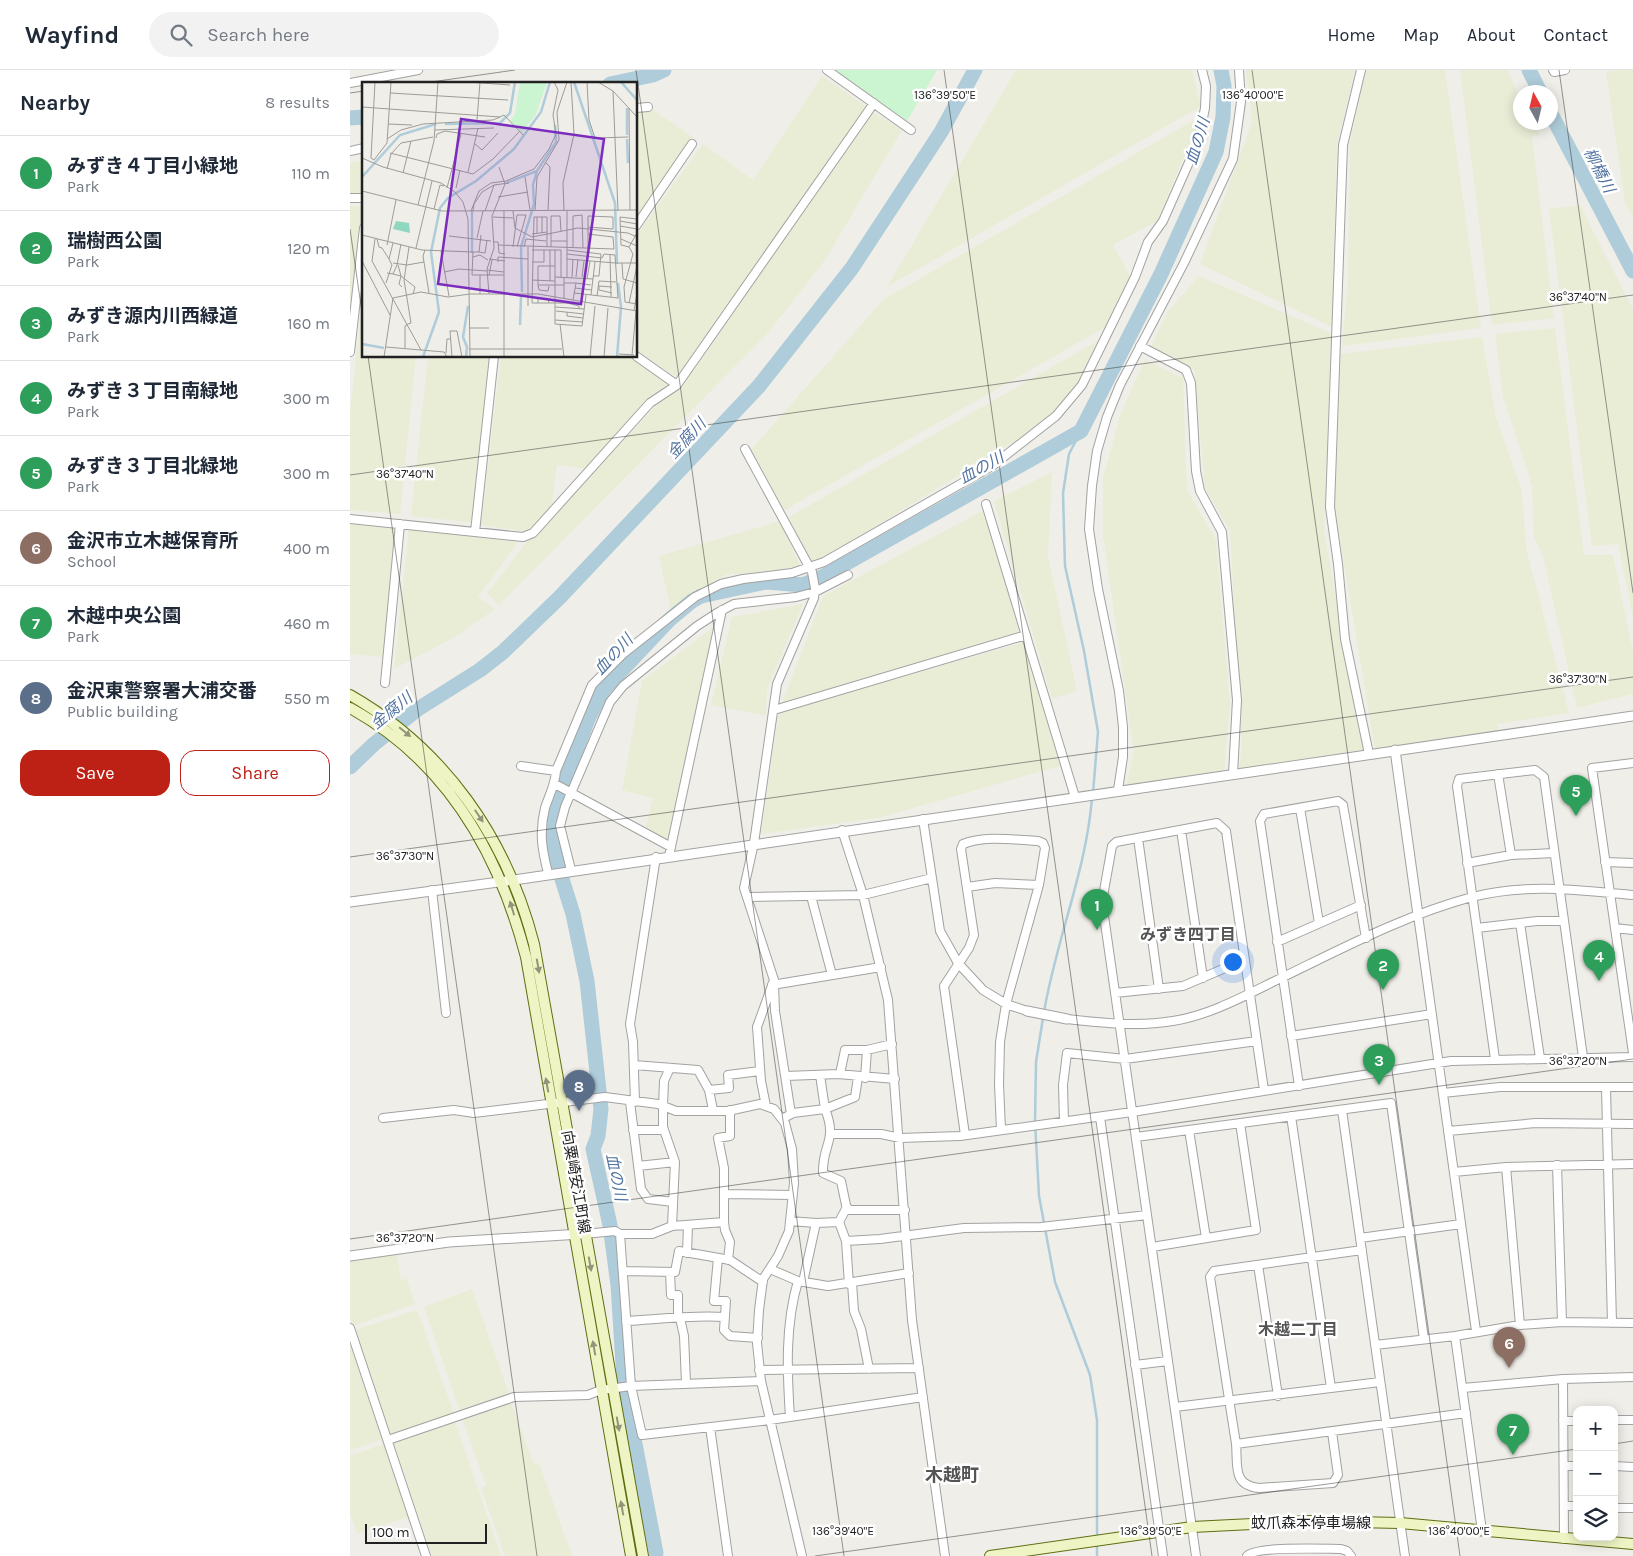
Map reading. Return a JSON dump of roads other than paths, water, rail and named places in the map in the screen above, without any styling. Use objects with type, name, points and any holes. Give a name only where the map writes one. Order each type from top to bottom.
[{"type":"main road","name":"向粟崎安江町線","points":[[350,695],[388,718],[415,740],[447,781],[484,822],[514,880],[534,944],[562,1103],[579,1234]]},
{"type":"main road","name":"向粟崎安江町線","points":[[350,708],[394,736],[447,781],[502,881],[510,900],[526,957],[550,1104],[579,1234],[643,1556]]},
{"type":"main road","name":"向粟崎安江町線","points":[[609,1389],[630,1556]]},
{"type":"main road","name":"蚊爪森本停車場線","points":[[990,1556],[1192,1527],[1309,1521],[1400,1523],[1482,1532],[1633,1544]]},
{"type":"street","points":[[350,83],[418,70]]},
{"type":"street","points":[[827,70],[911,130]]},
{"type":"street","points":[[548,873],[542,849],[540,830],[546,807],[556,784],[556,771],[592,685],[624,653],[695,597],[721,584],[811,569],[992,466],[1056,416],[1082,385],[1135,277],[1148,242],[1163,221],[1198,142],[1205,108],[1206,86],[1202,70]]},
{"type":"street","points":[[1118,790],[1123,757],[1123,727],[1119,691],[1098,589],[1089,529],[1097,451],[1107,417],[1120,385],[1184,263],[1233,159],[1242,102],[1239,70]]},
{"type":"street","points":[[1361,70],[1343,145],[1330,507],[1338,564],[1345,639],[1369,754]]},
{"type":"street","points":[[1553,70],[1554,72],[1566,70]]},
{"type":"street","points":[[350,519],[523,537],[533,534],[650,403],[677,385],[874,104]]},
{"type":"street","points":[[638,108],[648,107]]},
{"type":"street","points":[[638,223],[692,144]]},
{"type":"street","points":[[350,352],[362,246]]},
{"type":"street","points":[[1140,346],[1186,370],[1191,383],[1196,471],[1200,491],[1222,532],[1237,700],[1233,774]]},
{"type":"street","points":[[638,357],[677,385]]},
{"type":"street","points":[[475,532],[494,358]]},
{"type":"street","points":[[744,450],[811,569],[815,590],[777,684],[754,843],[744,888],[771,964],[774,980],[774,1011],[791,1114]]},
{"type":"street","points":[[986,504],[1026,635],[1079,796]]},
{"type":"street","points":[[385,683],[400,524]]},
{"type":"street","points":[[570,870],[560,826],[564,807],[610,702],[623,686],[697,626],[734,604],[796,597],[848,575]]},
{"type":"street","points":[[670,851],[722,610]]},
{"type":"street","points":[[774,710],[1026,635]]},
{"type":"street","points":[[350,902],[514,880],[656,857],[670,851],[754,843],[1633,716]]},
{"type":"street","points":[[1394,750],[1476,1331]]},
{"type":"street","points":[[1633,763],[1592,768],[1633,1053]]},
{"type":"street","points":[[521,766],[556,771]]},
{"type":"street","points":[[1495,1059],[1457,786],[1459,779],[1535,770],[1544,777],[1583,1057]]},
{"type":"street","points":[[1498,774],[1511,855]]},
{"type":"street","points":[[556,784],[572,791],[670,851]]},
{"type":"street","points":[[1299,1086],[1281,978],[1260,821],[1264,814],[1338,801],[1343,804],[1366,938]]},
{"type":"street","points":[[1300,808],[1319,923]]},
{"type":"street","points":[[923,819],[940,931],[958,963],[983,990],[1006,1004],[1028,1011],[1067,1019],[1120,1025],[1173,1021],[1212,1010],[1418,915],[1472,897],[1515,889],[1559,888],[1633,895]]},
{"type":"street","points":[[1196,1556],[1102,902],[1112,846],[1116,842],[1217,823],[1226,831],[1264,1090]]},
{"type":"street","points":[[842,830],[863,895],[888,1000],[909,1273],[919,1368],[945,1556]]},
{"type":"street","points":[[1181,830],[1203,978]]},
{"type":"street","points":[[1138,838],[1158,989]]},
{"type":"street","points":[[965,1135],[944,986],[969,948],[974,935],[962,849],[963,844],[1002,839],[1043,843],[1045,848],[1039,885],[1006,1004],[1000,1042],[1001,1130]]},
{"type":"street","points":[[1467,863],[1511,855],[1554,854]]},
{"type":"street","points":[[656,857],[630,1024],[634,1065],[633,1130],[641,1189],[648,1199],[673,1202]]},
{"type":"street","points":[[1606,862],[1633,864]]},
{"type":"street","points":[[748,897],[863,895],[932,878]]},
{"type":"street","points":[[967,887],[995,883],[1039,885]]},
{"type":"street","points":[[432,890],[446,1013]]},
{"type":"street","points":[[811,896],[832,975]]},
{"type":"street","points":[[1276,942],[1361,905]]},
{"type":"street","points":[[1477,928],[1520,923],[1564,921]]},
{"type":"street","points":[[1520,923],[1540,1058]]},
{"type":"street","points":[[1615,928],[1633,930]]},
{"type":"street","points":[[1115,993],[1183,986],[1244,960]]},
{"type":"street","points":[[773,985],[881,967]]},
{"type":"street","points":[[766,1106],[760,1071],[757,1027],[773,985]]},
{"type":"street","points":[[1291,1036],[1432,1014]]},
{"type":"street","points":[[1064,1122],[1063,1085],[1067,1054],[1125,1058],[1257,1041]]},
{"type":"street","points":[[840,1074],[845,1050],[867,1050],[892,1044]]},
{"type":"street","points":[[782,1119],[791,1114],[825,1109],[855,1097],[862,1078],[867,1050]]},
{"type":"street","points":[[832,1134],[881,1134],[900,1138],[965,1135],[1132,1112],[1438,1063],[1495,1059],[1633,1057]]},
{"type":"street","points":[[634,1065],[698,1070],[709,1090],[712,1110]]},
{"type":"street","points":[[670,1068],[664,1081],[663,1106],[664,1130],[675,1162],[672,1226]]},
{"type":"street","points":[[709,1090],[729,1088],[728,1075],[760,1071]]},
{"type":"street","points":[[786,1076],[840,1074],[862,1078],[895,1079]]},
{"type":"street","points":[[820,1076],[825,1109],[832,1134],[823,1160],[823,1173],[841,1181],[847,1210],[905,1210]]},
{"type":"street","points":[[1443,1093],[1500,1087],[1633,1087]]},
{"type":"street","points":[[1606,1088],[1612,1322]]},
{"type":"street","points":[[384,1118],[454,1110],[474,1114],[599,1098],[663,1106],[676,1111],[730,1110],[760,1104],[774,1109],[782,1119],[792,1149],[794,1183],[790,1231],[763,1282],[758,1310],[759,1370],[802,1556]]},
{"type":"street","points":[[1136,1137],[1391,1103],[1424,1339]]},
{"type":"street","points":[[728,1260],[730,1242],[724,1222],[724,1168],[718,1138],[730,1136],[730,1110]]},
{"type":"street","points":[[1342,1110],[1404,1556]]},
{"type":"street","points":[[1100,1116],[1113,1220],[1163,1556]]},
{"type":"street","points":[[1291,1116],[1331,1388]]},
{"type":"street","points":[[1152,1247],[1256,1230],[1240,1123]]},
{"type":"street","points":[[1448,1131],[1536,1123],[1633,1124]]},
{"type":"street","points":[[633,1130],[664,1130]]},
{"type":"street","points":[[1189,1130],[1206,1238]]},
{"type":"street","points":[[638,1166],[675,1162]]},
{"type":"street","points":[[1454,1172],[1506,1167],[1633,1164]]},
{"type":"street","points":[[1557,1166],[1562,1322]]},
{"type":"street","points":[[1506,1167],[1520,1325]]},
{"type":"street","points":[[724,1194],[792,1195]]},
{"type":"street","points":[[847,1207],[839,1222],[846,1241],[854,1311],[861,1328],[869,1369]]},
{"type":"street","points":[[846,1241],[880,1239],[964,1228],[1062,1226],[1147,1214]]},
{"type":"street","points":[[790,1221],[839,1222]]},
{"type":"street","points":[[350,1256],[449,1242],[614,1232],[652,1234],[672,1226],[724,1222]]},
{"type":"street","points":[[790,1417],[787,1370],[793,1298],[801,1282],[816,1223]]},
{"type":"street","points":[[1360,1238],[1461,1224]]},
{"type":"street","points":[[687,1253],[688,1225]]},
{"type":"street","points":[[614,1232],[623,1272],[631,1387],[642,1435],[770,1420],[923,1397]]},
{"type":"street","points":[[1332,1432],[1338,1475],[1333,1483],[1259,1488],[1247,1487],[1239,1478],[1236,1444],[1210,1277],[1214,1271],[1362,1250]]},
{"type":"street","points":[[623,1272],[675,1272],[679,1251],[728,1260],[763,1282]]},
{"type":"street","points":[[718,1258],[714,1300],[726,1301],[724,1330],[730,1336],[758,1338]]},
{"type":"street","points":[[1258,1265],[1278,1396]]},
{"type":"street","points":[[770,1269],[801,1282],[828,1286],[909,1273]]},
{"type":"street","points":[[670,1272],[671,1296],[678,1295],[679,1318],[684,1336],[686,1383]]},
{"type":"street","points":[[626,1321],[679,1318],[690,1315],[725,1316]]},
{"type":"street","points":[[1375,1345],[1455,1336],[1520,1325],[1562,1322],[1633,1323]]},
{"type":"street","points":[[350,1328],[426,1556]]},
{"type":"street","points":[[1455,1336],[1482,1532]]},
{"type":"street","points":[[1135,1365],[1168,1361]]},
{"type":"street","points":[[759,1370],[919,1368]]},
{"type":"street","points":[[1463,1388],[1563,1379],[1633,1377]]},
{"type":"street","points":[[1563,1379],[1564,1539]]},
{"type":"street","points":[[388,1440],[514,1397],[588,1395],[609,1389],[686,1383],[761,1381]]},
{"type":"street","points":[[1175,1407],[1229,1402],[1380,1382]]},
{"type":"street","points":[[1236,1444],[1332,1432],[1386,1422],[1466,1413]]},
{"type":"street","points":[[1618,1420],[1633,1420]]},
{"type":"street","points":[[1563,1421],[1573,1421]]},
{"type":"street","points":[[710,1427],[728,1556]]},
{"type":"street","points":[[1564,1466],[1573,1466]]},
{"type":"street","points":[[1618,1466],[1633,1467]]},
{"type":"street","points":[[1564,1506],[1573,1506]]},
{"type":"street","points":[[1618,1508],[1633,1508]]},
{"type":"street","points":[[1247,1556],[1252,1552],[1278,1550],[1341,1549],[1347,1551],[1350,1556]]},
{"type":"waterway","points":[[620,82],[653,75],[664,70]]},
{"type":"waterway","name":"金腐川","points":[[350,767],[374,744],[418,709],[480,670],[503,652],[560,597],[759,386],[852,268],[941,132],[975,70]]},
{"type":"waterway","name":"血の川","points":[[656,1553],[624,1380],[618,1285],[610,1225],[593,1149],[598,1136],[601,1109],[587,981],[573,914],[556,860],[550,827],[553,812],[588,719],[604,689],[669,620],[692,601],[701,596],[766,582],[803,585],[822,577],[1081,431],[1161,274],[1216,152],[1223,117],[1224,86],[1221,70]]},
{"type":"waterway","name":"柳橋川","points":[[1529,70],[1536,85]]},
{"type":"waterway","points":[[350,118],[362,117]]},
{"type":"waterway","name":"柳橋川","points":[[1558,127],[1633,271]]},
{"type":"waterway","points":[[1081,431],[1069,454],[1063,493],[1065,566],[1084,651],[1098,732],[1093,793]]},
{"type":"waterway","points":[[1044,1012],[1049,985],[1084,853],[1092,798]]},
{"type":"waterway","points":[[1043,1018],[1036,1062],[1035,1122],[1039,1196],[1055,1282],[1090,1375],[1097,1420],[1097,1537]]},
{"type":"waterway","points":[[1097,1543],[1097,1556]]},
{"type":"place","name":"みずき３丁目北緑地","points":[[1576,816]]},
{"type":"place","name":"みずき４丁目小緑地","points":[[1097,930]]},
{"type":"place","name":"みずき３丁目南緑地","points":[[1599,981]]},
{"type":"place","name":"瑞樹西公園","points":[[1383,990]]},
{"type":"place","name":"みずき源内川西緑道","points":[[1379,1085]]},
{"type":"place","name":"金沢東警察署大浦交番","points":[[579,1111]]},
{"type":"place","name":"金沢市立木越保育所","points":[[1509,1368]]},
{"type":"place","name":"木越中央公園","points":[[1513,1455]]},
{"type":"district","name":"みずき四丁目","points":[[1188,934]]},
{"type":"district","name":"木越二丁目","points":[[1298,1329]]},
{"type":"district","name":"木越町","points":[[952,1475]]}]
